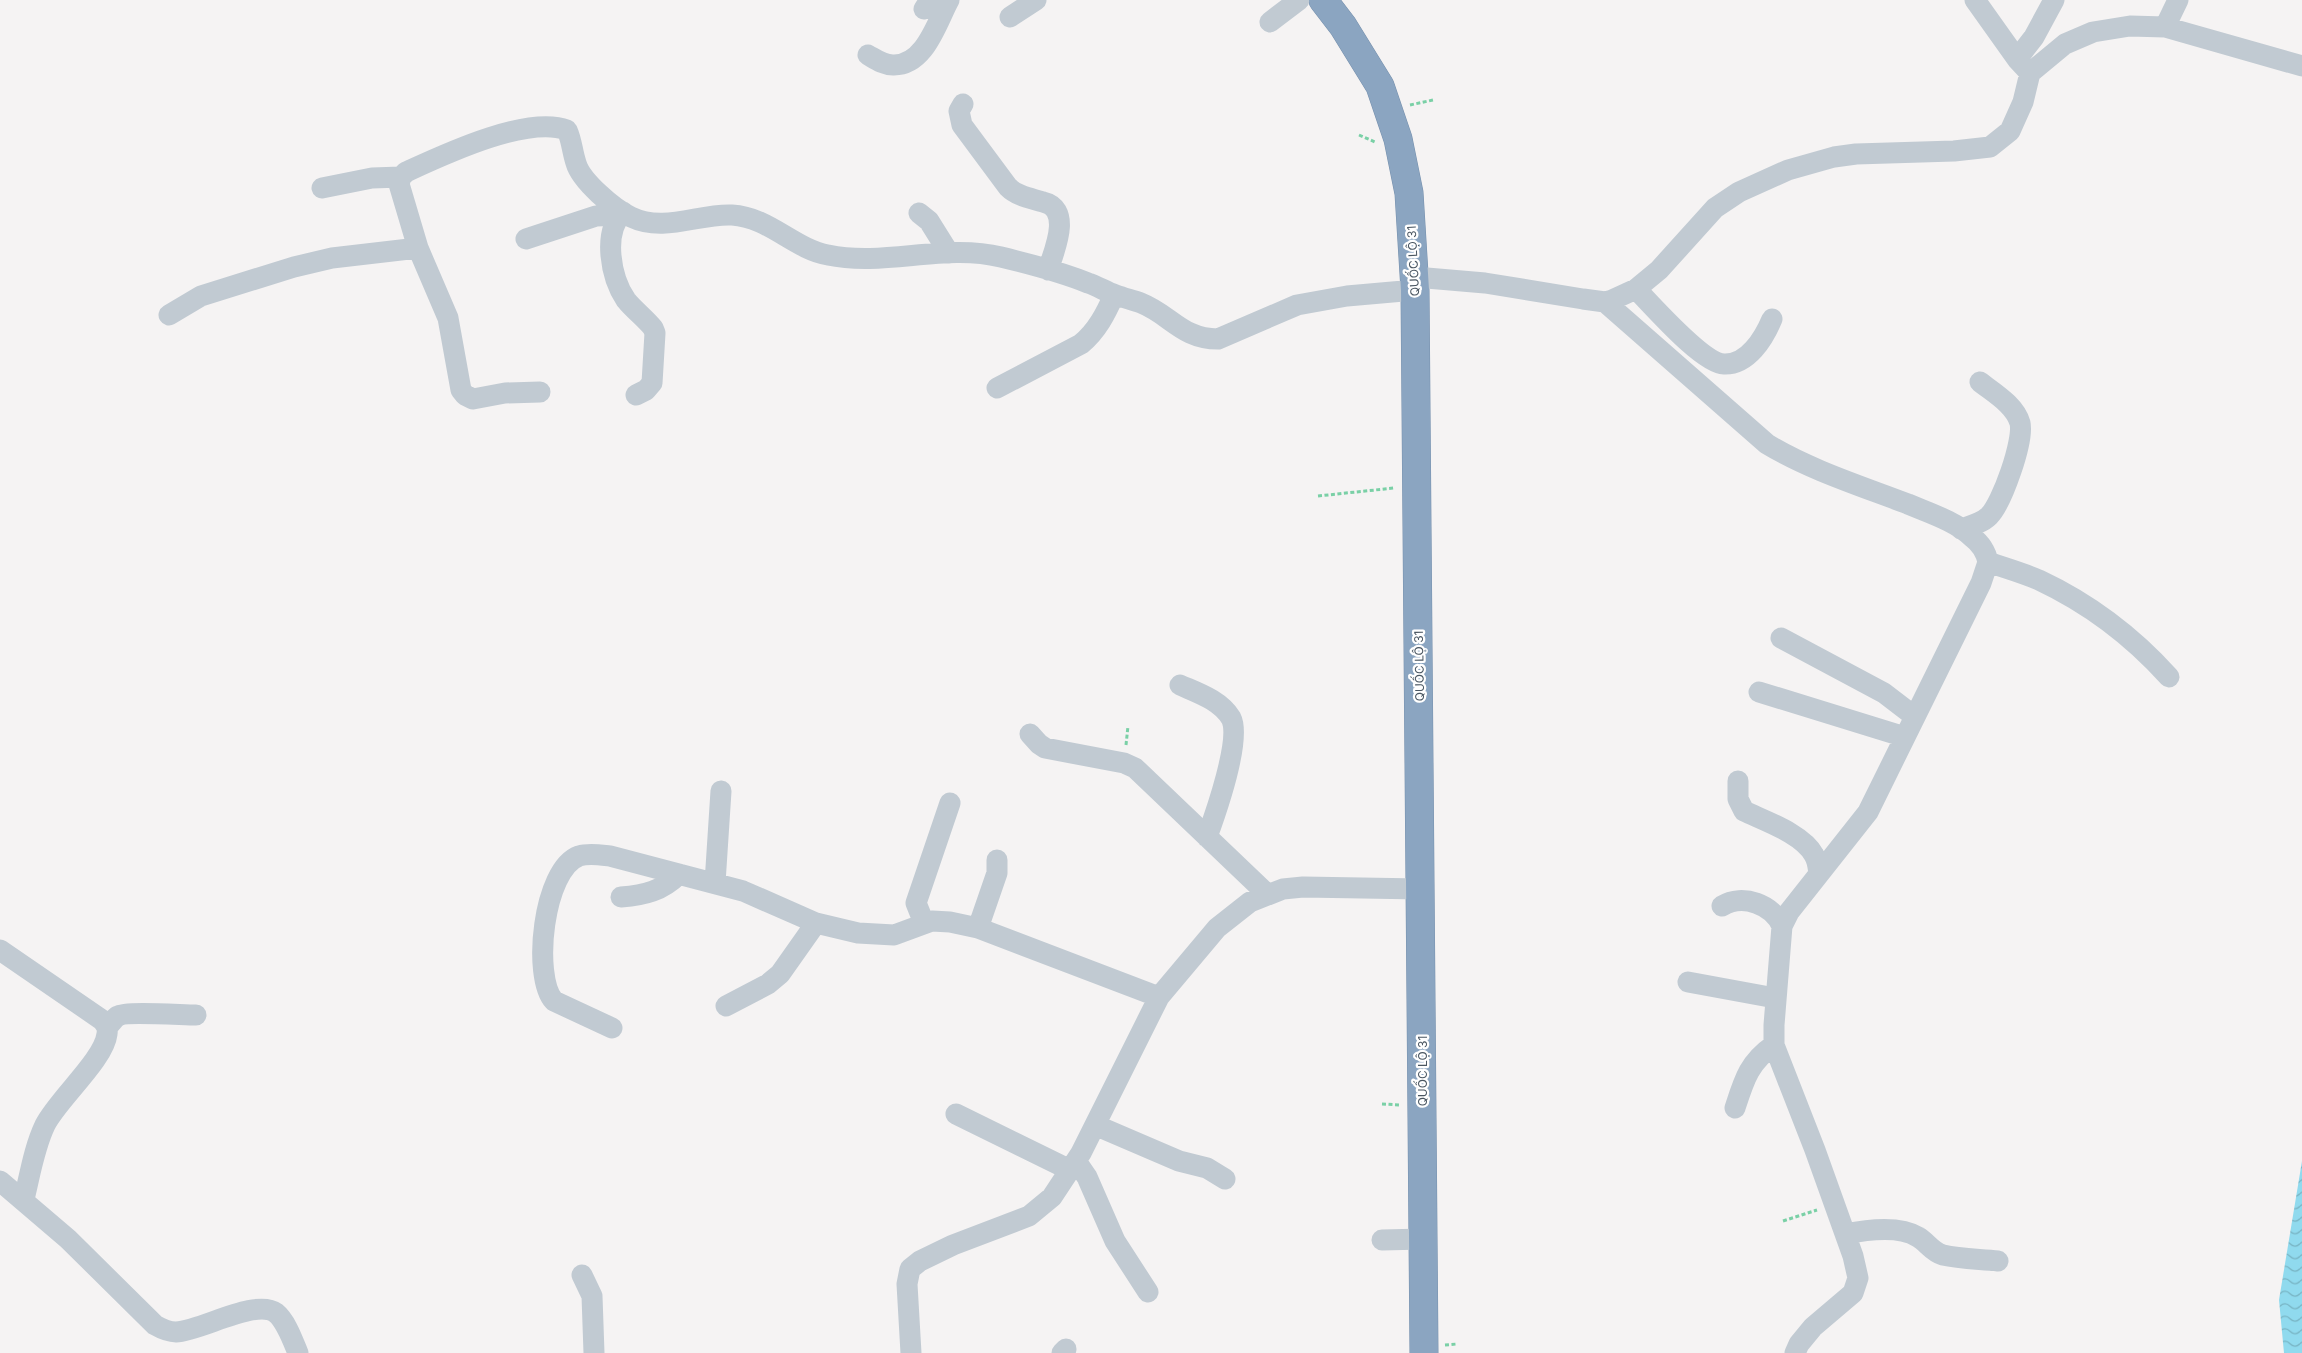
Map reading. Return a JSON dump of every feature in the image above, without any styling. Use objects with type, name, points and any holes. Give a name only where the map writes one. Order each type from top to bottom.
[{"type":"highway","name":"QUỐC LỘ 31","points":[[1323,0],[1344,26],[1380,86],[1398,139],[1409,193],[1415,283],[1424,1353]]},
{"type":"street","points":[[868,55],[884,64],[894,66],[907,63],[922,50],[932,36],[949,0]]},
{"type":"street","points":[[1010,17],[1036,0]]},
{"type":"street","points":[[1270,22],[1299,0]]},
{"type":"street","points":[[1975,0],[2024,66]]},
{"type":"street","points":[[322,188],[372,178],[401,177],[414,168],[482,140],[523,130],[560,128],[567,130],[572,140],[575,162],[579,171],[591,186],[622,214],[644,222],[660,224],[729,214],[745,216],[826,255],[848,258],[981,253],[1088,282],[1114,295],[1156,310],[1193,336],[1204,339],[1218,339],[1297,305],[1415,283],[1485,283],[1605,302],[1636,289],[1659,270],[1715,208],[1739,192],[1788,170],[1834,157],[1856,154],[1954,151],[1990,147],[2010,131],[2022,102],[2024,66],[2034,37],[2054,0]]},
{"type":"street","points":[[2165,27],[2178,0]]},
{"type":"street","points":[[2024,66],[2093,32],[2130,26],[2165,27],[2302,66]]},
{"type":"street","points":[[963,104],[960,111],[962,125],[1008,186],[1014,192],[1046,202],[1057,211],[1059,228],[1048,270]]},
{"type":"street","points":[[401,177],[400,194],[418,248],[448,318],[461,390],[465,395],[473,399],[505,393],[540,392]]},
{"type":"street","points":[[919,213],[929,222],[949,253]]},
{"type":"street","points":[[526,239],[596,216],[622,214]]},
{"type":"street","points":[[622,214],[614,227],[612,238],[614,273],[627,301],[656,333],[652,383],[646,390],[636,395]]},
{"type":"street","points":[[169,315],[201,296],[294,268],[332,258],[418,248]]},
{"type":"street","points":[[1636,289],[1710,360],[1724,364],[1741,361],[1763,336],[1772,319]]},
{"type":"street","points":[[997,388],[1081,344],[1090,337],[1103,319],[1114,295]]},
{"type":"street","points":[[1605,302],[1767,444],[1793,459],[1934,515],[1961,529],[1972,536],[1982,548],[1988,562],[1980,583],[1868,812],[1789,912],[1782,926],[1774,1045],[1857,1270],[1856,1286],[1853,1293],[1809,1331],[1795,1353]]},
{"type":"street","points":[[1961,529],[1987,518],[1998,504],[2014,459],[2020,434],[2020,424],[2016,413],[1980,382]]},
{"type":"street","points":[[1988,562],[2037,580],[2091,610],[2145,650],[2169,676]]},
{"type":"street","points":[[1781,638],[1884,693],[1914,716]]},
{"type":"street","points":[[1180,685],[1215,702],[1232,720],[1233,734],[1225,784],[1207,837]]},
{"type":"street","points":[[1759,692],[1905,737]]},
{"type":"street","points":[[1030,734],[1045,748],[1124,763],[1135,768],[1267,894]]},
{"type":"street","points":[[1738,781],[1738,799],[1744,811],[1769,821],[1806,846],[1817,860],[1819,874]]},
{"type":"street","points":[[715,883],[721,791]]},
{"type":"street","points":[[924,923],[916,902],[950,803]]},
{"type":"street","points":[[612,1028],[554,1001],[548,994],[545,982],[544,939],[549,899],[561,872],[578,856],[594,854],[610,856],[715,883],[743,891],[816,922],[858,933],[884,936],[894,935],[924,923],[950,922],[978,928],[1159,997]]},
{"type":"street","points":[[978,928],[997,873],[997,860]]},
{"type":"street","points":[[621,897],[644,895],[660,889],[679,874]]},
{"type":"street","points":[[911,1353],[907,1284],[910,1269],[920,1260],[1029,1216],[1052,1197],[1073,1166],[1095,1125],[1159,997],[1174,977],[1218,928],[1240,908],[1267,894],[1283,889],[1303,887],[1421,888]]},
{"type":"street","points":[[1722,906],[1735,901],[1755,903],[1773,912],[1782,926]]},
{"type":"street","points":[[726,1006],[768,984],[780,974],[805,942],[816,922]]},
{"type":"street","points":[[0,950],[102,1020],[107,1027],[108,1035],[87,1070],[51,1114],[44,1128],[24,1199]]},
{"type":"street","points":[[1688,982],[1776,998]]},
{"type":"street","points":[[107,1027],[118,1016],[129,1013],[196,1015]]},
{"type":"street","points":[[1734,1108],[1747,1073],[1755,1061],[1774,1045]]},
{"type":"street","points":[[956,1114],[1073,1166],[1087,1177],[1115,1241],[1148,1292]]},
{"type":"street","points":[[1095,1125],[1179,1161],[1207,1168],[1225,1179]]},
{"type":"street","points":[[0,1181],[24,1199],[155,1325],[164,1330],[184,1331],[252,1310],[267,1309],[278,1315],[298,1353]]},
{"type":"street","points":[[1845,1234],[1868,1229],[1906,1233],[1917,1236],[1931,1248],[1943,1254],[1998,1261]]},
{"type":"street","points":[[1382,1240],[1424,1239]]},
{"type":"street","points":[[582,1275],[592,1296],[594,1353]]},
{"type":"path","points":[[1318,496],[1417,485]]},
{"type":"path","points":[[1783,1221],[1834,1205]]},
{"type":"water","points":[[2302,1161],[2302,1353],[2284,1353],[2279,1300]]}]
